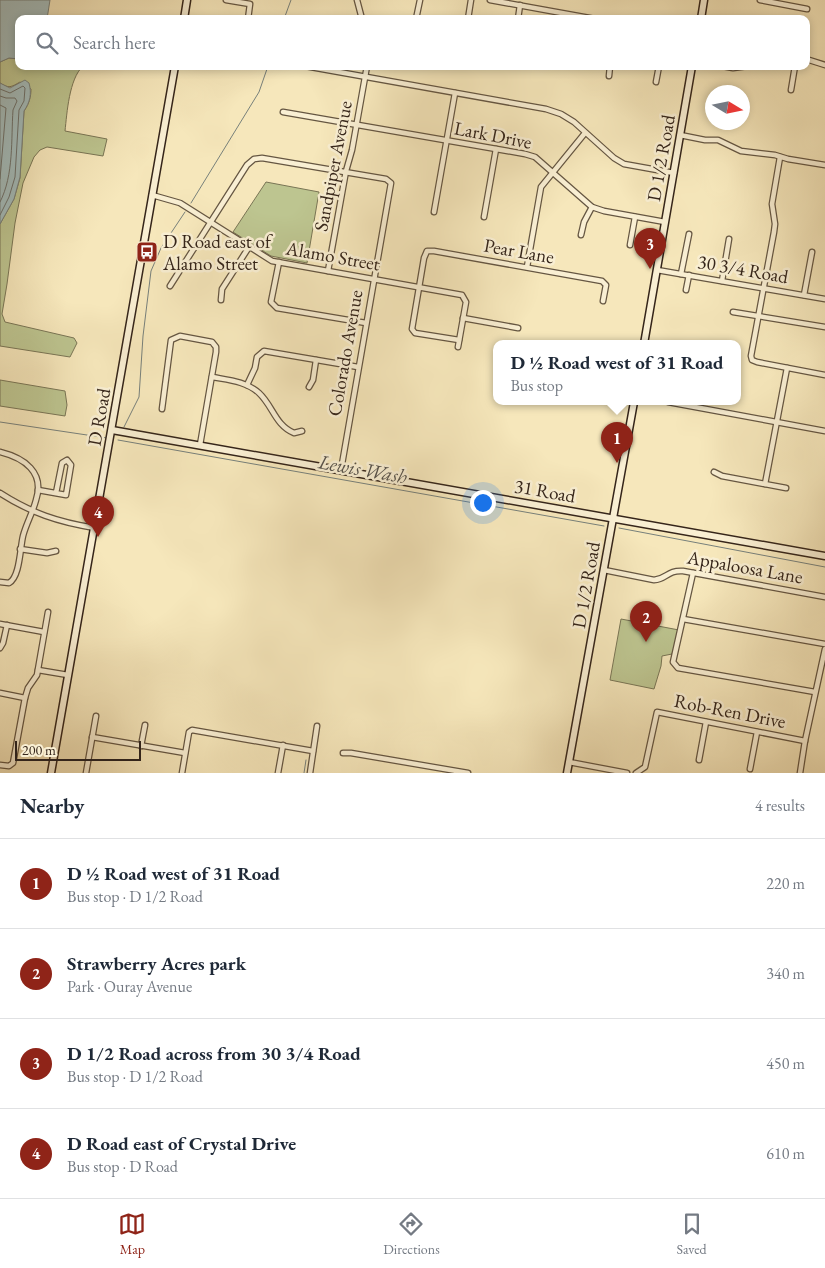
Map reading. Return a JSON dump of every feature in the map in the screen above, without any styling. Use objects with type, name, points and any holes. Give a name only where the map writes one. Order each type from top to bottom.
[{"type":"street","points":[[185,15],[187,0]]},
{"type":"street","points":[[226,0],[250,4],[249,15]]},
{"type":"street","points":[[357,0],[361,15]]},
{"type":"street","points":[[417,15],[420,0]]},
{"type":"street","points":[[469,15],[471,0]]},
{"type":"street","points":[[490,0],[563,15]]},
{"type":"street","points":[[702,15],[704,0]]},
{"type":"street","points":[[760,0],[807,8]]},
{"type":"street","points":[[519,15],[520,5]]},
{"type":"street","points":[[810,61],[825,65]]},
{"type":"street","name":"D Road","points":[[50,773],[174,70]]},
{"type":"street","points":[[327,70],[546,109],[561,114],[574,122],[614,158],[624,164],[674,173]]},
{"type":"street","name":"Sandpiper Avenue","points":[[328,271],[366,70]]},
{"type":"street","points":[[609,76],[610,70]]},
{"type":"street","points":[[656,82],[658,70]]},
{"type":"street","name":"D 1/2 Road","points":[[645,340],[691,70]]},
{"type":"street","points":[[791,90],[794,70]]},
{"type":"street","points":[[434,212],[455,93]]},
{"type":"street","name":"Lark Drive","points":[[283,112],[525,154],[535,157],[592,207],[665,222]]},
{"type":"street","points":[[527,267],[541,186],[585,133]]},
{"type":"street","points":[[680,135],[704,140],[718,140],[741,152],[824,164]]},
{"type":"street","points":[[484,217],[496,149]]},
{"type":"street","points":[[780,157],[772,204],[775,224],[751,356],[752,360],[825,374]]},
{"type":"street","points":[[170,286],[248,165],[254,159],[262,158],[346,172]]},
{"type":"street","name":"Colorado Avenue","points":[[341,470],[391,183],[386,178],[346,172]]},
{"type":"street","name":"Alamo Street","points":[[152,195],[174,200],[270,260],[460,295],[465,297],[466,302],[463,318]]},
{"type":"street","points":[[581,235],[584,222],[592,207]]},
{"type":"street","points":[[630,245],[635,217]]},
{"type":"street","points":[[681,274],[689,234]]},
{"type":"street","points":[[722,281],[729,239]]},
{"type":"street","points":[[221,300],[222,289],[248,247]]},
{"type":"street","name":"Pear Lane","points":[[418,287],[427,252],[527,267],[602,281],[605,283],[603,302]]},
{"type":"street","points":[[804,295],[812,252]]},
{"type":"street","points":[[279,262],[272,302],[276,308],[366,323]]},
{"type":"street","name":"30 3/4 Road","points":[[657,270],[825,299]]},
{"type":"street","points":[[686,290],[689,275]]},
{"type":"street","points":[[418,287],[412,330],[459,340]]},
{"type":"street","points":[[734,312],[825,327]]},
{"type":"street","points":[[458,347],[463,318],[518,328]]},
{"type":"street","points":[[162,410],[172,338],[180,336],[210,341],[214,344],[216,352],[200,445]]},
{"type":"street","points":[[247,385],[255,368],[257,357],[264,351],[358,367]]},
{"type":"street","points":[[309,387],[313,380],[316,360]]},
{"type":"street","points":[[765,484],[787,368]]},
{"type":"street","points":[[212,377],[247,385],[263,397],[274,417],[286,428],[294,433],[302,431]]},
{"type":"street","name":"D 1/2 Road","points":[[567,773],[633,405]]},
{"type":"street","points":[[684,405],[825,431]]},
{"type":"street","name":"31 Road","points":[[112,430],[825,556]]},
{"type":"street","points":[[0,452],[18,457],[28,465],[36,476],[38,490],[37,499],[20,549],[14,579],[9,583],[0,582]]},
{"type":"street","points":[[38,490],[66,495],[71,465],[67,460],[62,463],[56,493]]},
{"type":"street","points":[[714,472],[722,476],[786,488]]},
{"type":"street","points":[[0,494],[45,517],[94,528]]},
{"type":"street","points":[[20,549],[47,553],[56,551]]},
{"type":"street","name":"Appaloosa Lane","points":[[604,570],[654,580],[660,579],[673,570],[825,597]]},
{"type":"street","points":[[693,573],[673,662],[678,668],[815,692]]},
{"type":"street","points":[[0,765],[11,766],[14,760],[25,698],[28,688],[37,675],[48,612]]},
{"type":"street","points":[[683,619],[825,644]]},
{"type":"street","points":[[0,624],[44,632]]},
{"type":"street","points":[[0,648],[3,643],[6,625]]},
{"type":"street","points":[[800,773],[825,649]]},
{"type":"street","points":[[38,670],[68,675]]},
{"type":"street","points":[[0,693],[25,698]]},
{"type":"street","name":"Rob-Ren Drive","points":[[636,773],[645,767],[657,712],[805,741]]},
{"type":"street","points":[[86,773],[96,716]]},
{"type":"street","points":[[699,760],[706,722]]},
{"type":"street","points":[[141,746],[145,725]]},
{"type":"street","points":[[310,773],[317,726]]},
{"type":"street","points":[[182,773],[190,730],[314,751]]},
{"type":"street","points":[[750,770],[757,732]]},
{"type":"street","points":[[92,737],[185,753]]},
{"type":"street","points":[[278,773],[283,745]]},
{"type":"street","points":[[343,753],[436,770],[468,773]]},
{"type":"street","points":[[569,762],[628,773]]},
{"type":"green space","points":[[9,58],[15,59],[15,70],[80,70],[72,88],[65,131],[107,139],[103,156],[47,147],[40,150],[34,157],[23,183],[15,223],[2,314],[5,322],[74,338],[77,343],[70,357],[0,346],[0,224],[14,199],[20,178],[24,111],[31,95],[31,89],[20,82],[10,87],[0,83],[0,62]]},
{"type":"green space","points":[[266,182],[319,192],[307,263],[271,256],[233,232]]},
{"type":"green space","points":[[0,380],[65,391],[67,405],[65,416],[0,406]]},
{"type":"green space","points":[[621,619],[679,630],[672,654],[662,656],[654,689],[610,680]]},
{"type":"water","points":[[0,0],[50,0],[48,15],[15,15],[15,59],[9,58],[0,62]]},
{"type":"water","points":[[25,80],[29,83],[30,94],[24,111],[20,177],[14,199],[0,224],[0,83],[10,88]]},
{"type":"waterway","points":[[285,15],[291,0]]},
{"type":"waterway","points":[[191,203],[259,92],[267,70]]},
{"type":"waterway","points":[[124,427],[139,397],[143,336],[151,271],[161,248],[185,212]]},
{"type":"waterway","name":"Lewis Wash","points":[[0,422],[107,438]]},
{"type":"waterway","name":"Lewis Wash","points":[[118,440],[604,526]]},
{"type":"waterway","name":"Lewis Wash","points":[[619,528],[825,567]]},
{"type":"waterway","points":[[304,773],[306,760]]},
{"type":"place","name":"D Road east of Alamo Street","points":[[147,252]]},
{"type":"place","name":"D 1/2 Road across from 30 3/4 Road","points":[[650,269]]},
{"type":"place","name":"D ½ Road west of 31 Road","points":[[617,463]]},
{"type":"place","name":"D Road east of Crystal Drive","points":[[98,537]]},
{"type":"place","name":"Strawberry Acres park","points":[[646,642]]}]
